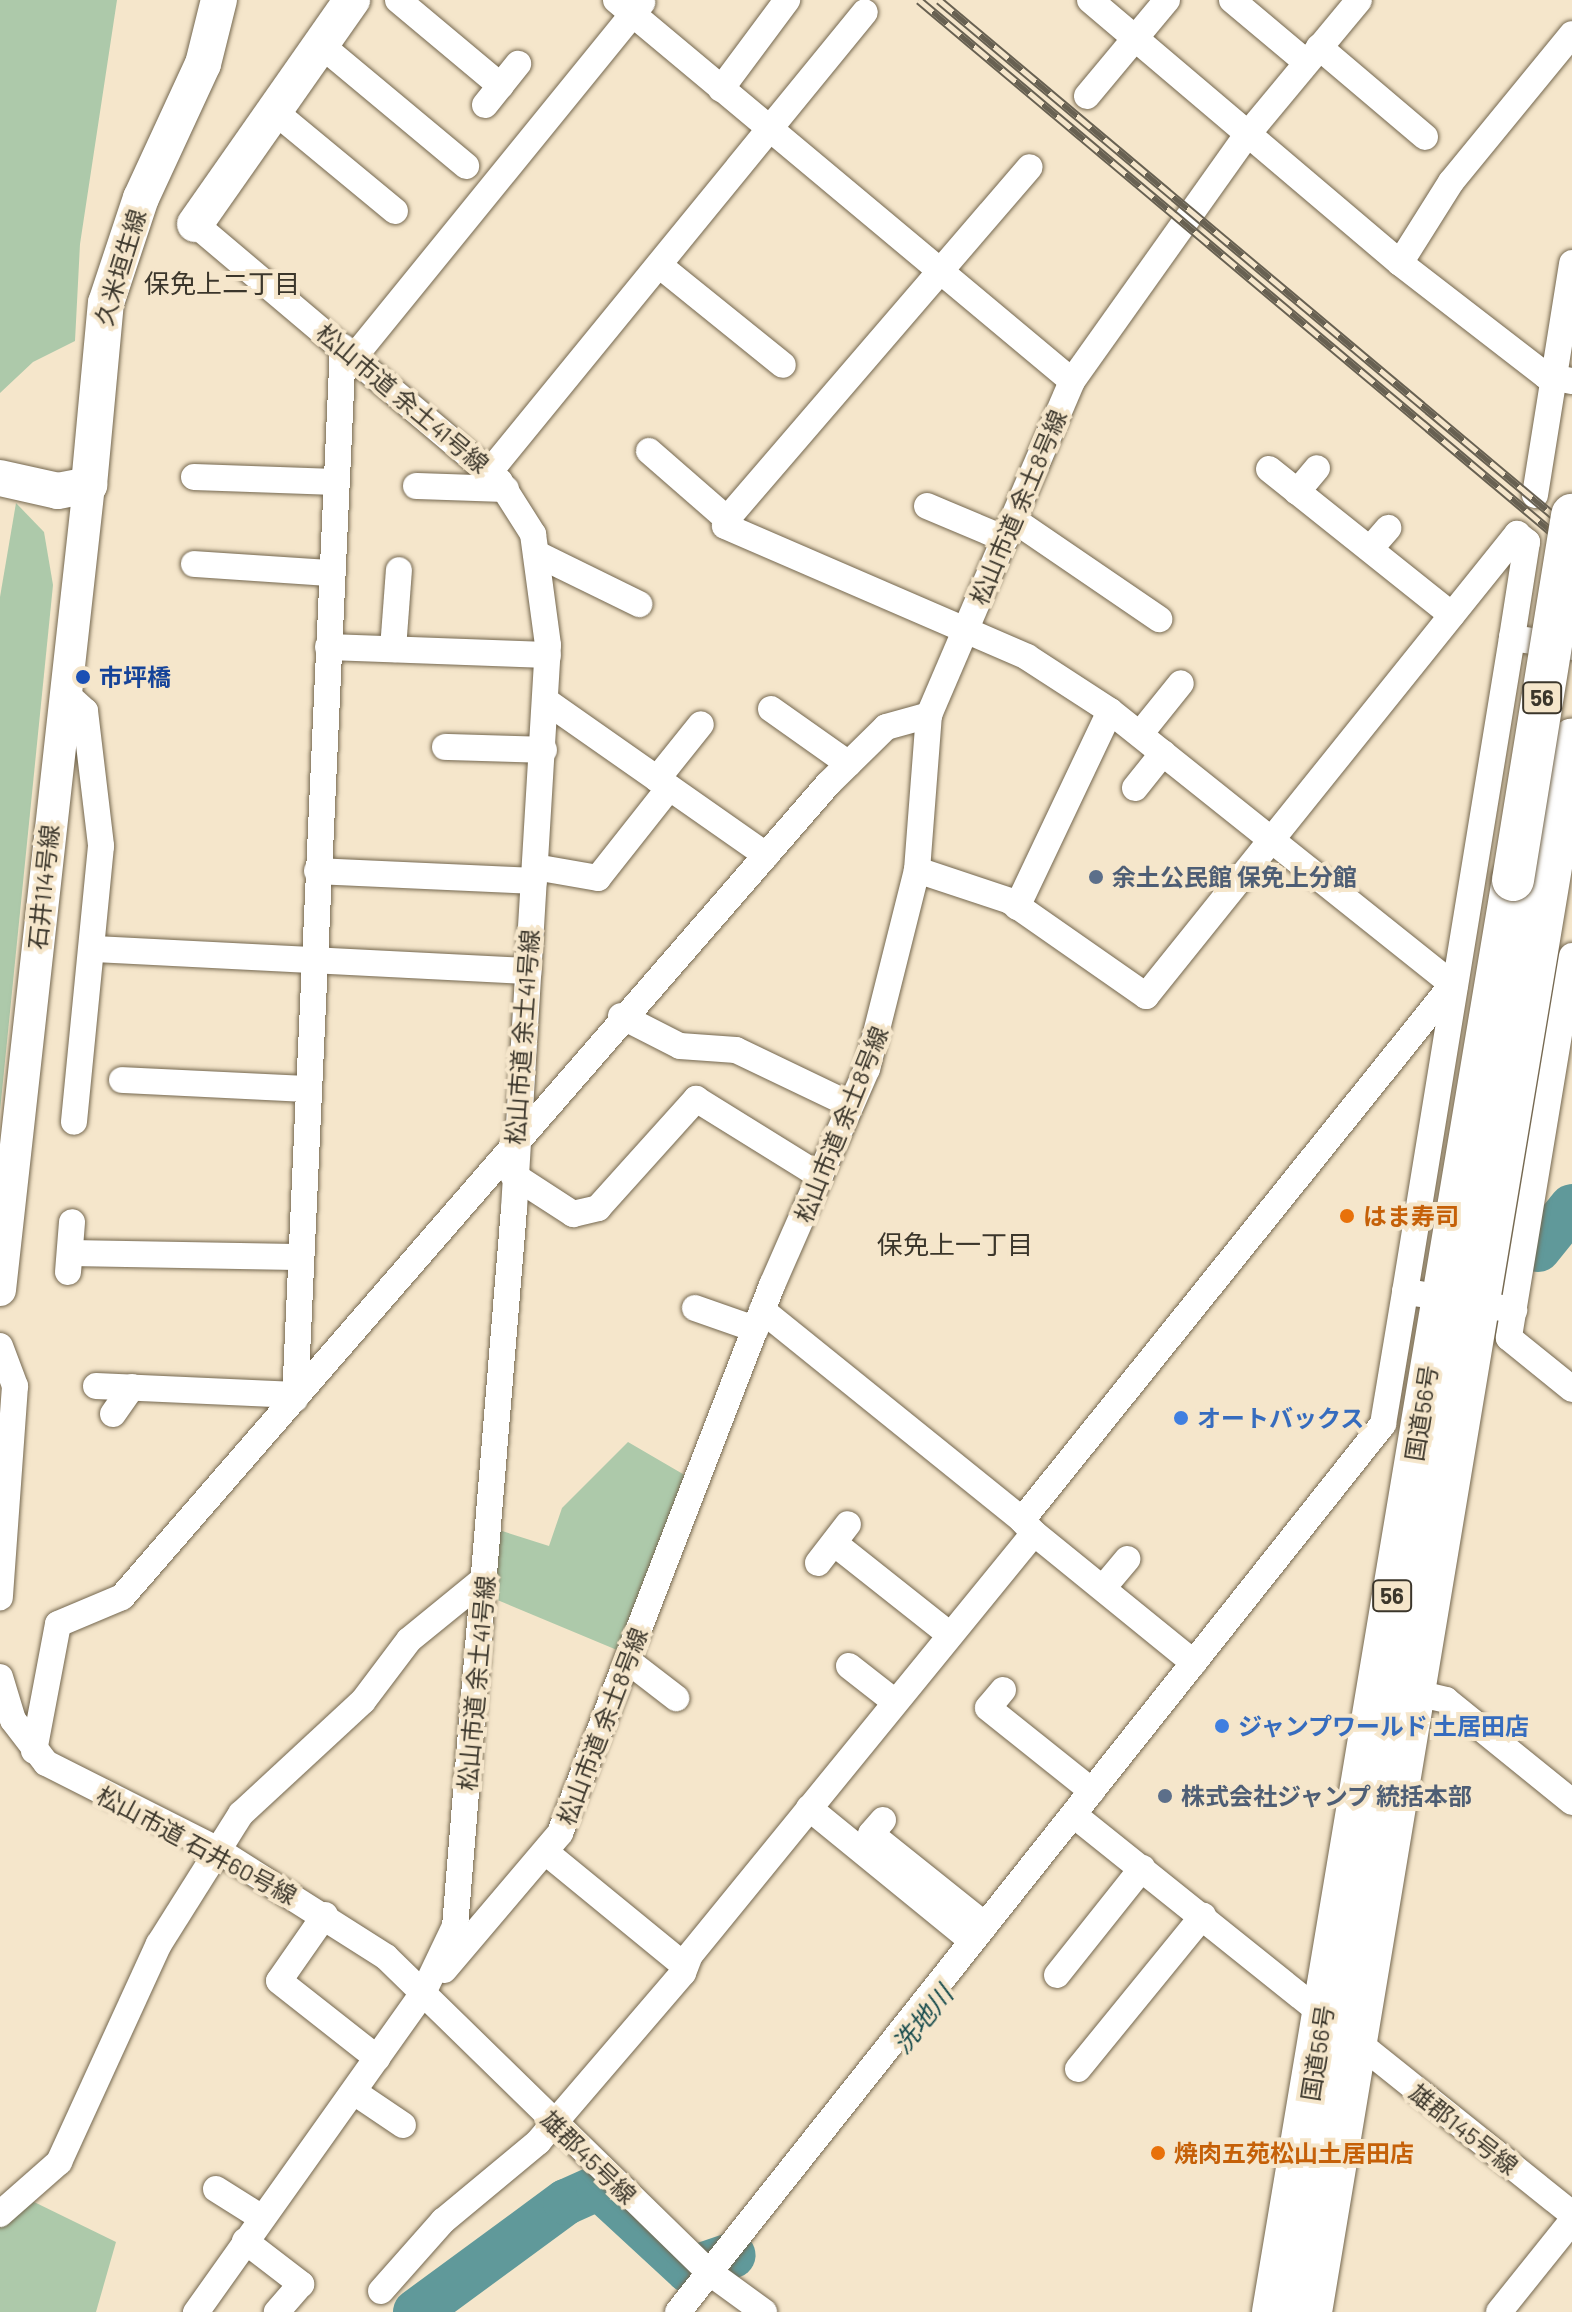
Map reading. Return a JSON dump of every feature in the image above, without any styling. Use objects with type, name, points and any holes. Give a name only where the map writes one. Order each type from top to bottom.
[{"type":"highway","name":"国道56号","points":[[1273,2312],[1322,2013],[1459,1301],[1530,884],[1572,515]]},
{"type":"highway","name":"国道56号","points":[[1530,884],[1572,740]]},
{"type":"highway","name":"国道56号","points":[[1311,2312],[1412,1692],[1459,1301]]},
{"type":"main road","name":"久米垣生線","points":[[89,485],[106,303],[141,198],[203,64],[219,0]]},
{"type":"main road","points":[[195,224],[352,0]]},
{"type":"main road","points":[[13,482],[89,485]]},
{"type":"street","points":[[398,0],[493,96],[518,64]]},
{"type":"street","points":[[721,89],[787,0]]},
{"type":"street","points":[[1090,0],[1400,263],[1563,380]]},
{"type":"street","points":[[1087,96],[1167,0]]},
{"type":"street","points":[[1232,0],[1425,137]]},
{"type":"street","name":"松山市道 余土8号線","points":[[423,1993],[548,1854],[628,1661],[758,1320],[881,1032],[917,870],[929,715],[1072,381],[1247,135],[1359,0]]},
{"type":"street","points":[[293,1397],[296,1257],[331,573],[348,352],[630,5],[721,89],[1072,381]]},
{"type":"street","points":[[416,486],[498,480],[659,265],[865,12]]},
{"type":"street","points":[[1400,263],[1451,182],[1572,34]]},
{"type":"street","points":[[321,45],[466,166]]},
{"type":"street","points":[[274,111],[395,211]]},
{"type":"street","points":[[1030,167],[727,519],[725,526],[968,625],[1110,711],[1453,985]]},
{"type":"street","name":"松山市道 余土41号線","points":[[195,224],[498,480],[537,554],[548,655],[544,750],[513,1143],[485,1578],[455,1926],[423,1993]]},
{"type":"street","points":[[1535,495],[1563,380],[1572,263]]},
{"type":"street","points":[[659,265],[783,365]]},
{"type":"street","points":[[649,451],[727,519]]},
{"type":"street","points":[[1297,492],[1317,468]]},
{"type":"street","points":[[1269,469],[1452,615]]},
{"type":"street","points":[[194,477],[336,482]]},
{"type":"street","name":"石井114号線","points":[[0,1290],[89,485]]},
{"type":"street","points":[[927,506],[1009,530],[1159,619]]},
{"type":"street","points":[[1370,549],[1388,528]]},
{"type":"street","points":[[917,870],[1017,907],[1146,996],[1517,534],[1527,542],[1453,985],[1459,1301]]},
{"type":"street","points":[[537,554],[639,604]]},
{"type":"street","points":[[194,564],[331,573]]},
{"type":"street","points":[[393,649],[399,570]]},
{"type":"street","points":[[1512,638],[1572,647]]},
{"type":"street","points":[[328,647],[548,655]]},
{"type":"street","points":[[1140,734],[1181,683]]},
{"type":"street","points":[[65,693],[85,711],[91,738],[101,846],[74,1122]]},
{"type":"street","points":[[546,701],[766,855]]},
{"type":"street","points":[[771,709],[849,764]]},
{"type":"street","points":[[1017,907],[1110,711]]},
{"type":"street","points":[[34,1751],[58,1624],[122,1597],[621,1016],[849,764],[886,727],[929,715]]},
{"type":"street","points":[[317,871],[535,874],[598,878],[701,724]]},
{"type":"street","points":[[445,747],[544,750]]},
{"type":"street","points":[[1135,788],[1163,753]]},
{"type":"street","points":[[93,949],[528,971]]},
{"type":"street","points":[[678,2312],[1383,1424],[1459,1301],[1572,956]]},
{"type":"street","points":[[381,2291],[443,2221],[466,2209],[554,2123],[685,1966],[950,1635],[1028,1526],[1453,985]]},
{"type":"street","points":[[621,1016],[680,1046],[736,1050],[851,1105]]},
{"type":"street","points":[[138,1088],[304,1089]]},
{"type":"street","points":[[513,1175],[573,1214],[598,1208],[696,1099],[820,1176]]},
{"type":"street","points":[[72,1222],[69,1263],[296,1257]]},
{"type":"street","points":[[1459,1301],[1572,1389]]},
{"type":"street","points":[[695,1308],[758,1320],[1028,1526],[1194,1663]]},
{"type":"street","points":[[0,1346],[15,1386],[0,1597]]},
{"type":"street","points":[[96,1386],[293,1397]]},
{"type":"street","points":[[113,1414],[132,1387]]},
{"type":"street","points":[[834,1543],[950,1635]]},
{"type":"street","points":[[1103,1588],[1127,1559]]},
{"type":"street","points":[[0,2214],[59,2162],[159,1944],[216,1849],[255,1800],[363,1701],[409,1640],[485,1578]]},
{"type":"street","points":[[628,1661],[676,1698]]},
{"type":"street","points":[[849,1666],[895,1702]]},
{"type":"street","name":"松山市道 石井60号線","points":[[0,1677],[13,1720],[34,1751],[63,1773],[216,1849],[325,1915],[423,1993]]},
{"type":"street","points":[[1003,1690],[988,1708],[1083,1803]]},
{"type":"street","points":[[1412,1692],[1446,1700],[1572,1802]]},
{"type":"street","points":[[971,1714],[1083,1803]]},
{"type":"street","name":"雄郡145号線","points":[[1083,1803],[1142,1868],[1572,2214]]},
{"type":"street","points":[[809,1808],[978,1933]]},
{"type":"street","points":[[883,1820],[871,1834],[978,1933]]},
{"type":"street","points":[[548,1854],[685,1966]]},
{"type":"street","points":[[1057,1975],[1142,1868]]},
{"type":"street","points":[[325,1915],[279,1981],[377,2058]]},
{"type":"street","points":[[1078,2069],[1203,1916]]},
{"type":"street","points":[[196,2312],[423,1993]]},
{"type":"street","name":"雄郡45号線","points":[[423,1993],[709,2272],[764,2312]]},
{"type":"street","points":[[354,2092],[403,2125]]},
{"type":"street","points":[[216,2189],[262,2218]]},
{"type":"street","points":[[1499,2312],[1572,2221]]},
{"type":"street","points":[[245,2241],[301,2284],[277,2312]]},
{"type":"green space","points":[[0,0],[117,0],[80,244],[75,341],[33,362],[0,393]]},
{"type":"green space","points":[[16,503],[44,532],[53,585],[0,1111],[0,597]]},
{"type":"green space","points":[[628,1442],[688,1477],[617,1650],[495,1599],[499,1530],[549,1546],[562,1508]]},
{"type":"green space","points":[[28,2199],[116,2242],[96,2312],[0,2312],[0,2225]]},
{"type":"waterway","name":"洗地川","points":[[1538,1249],[1572,1207]]},
{"type":"waterway","name":"洗地川","points":[[416,2312],[566,2202],[599,2187],[689,2270],[733,2255]]},
{"type":"railway","points":[[919,0],[1572,549]]},
{"type":"railway","points":[[939,0],[1572,531]]},
{"type":"place","name":"市坪橋","points":[[83,677]]},
{"type":"place","name":"余土公民館 保免上分館","points":[[1096,877]]},
{"type":"place","name":"はま寿司","points":[[1347,1216]]},
{"type":"place","name":"オートバックス","points":[[1181,1418]]},
{"type":"place","name":"ジャンプワールド 土居田店","points":[[1222,1726]]},
{"type":"place","name":"株式会社ジャンプ 統括本部","points":[[1165,1796]]},
{"type":"place","name":"焼肉五苑松山土居田店","points":[[1158,2153]]},
{"type":"district","name":"保免上二丁目","points":[[222,283]]},
{"type":"district","name":"保免上一丁目","points":[[955,1244]]}]
